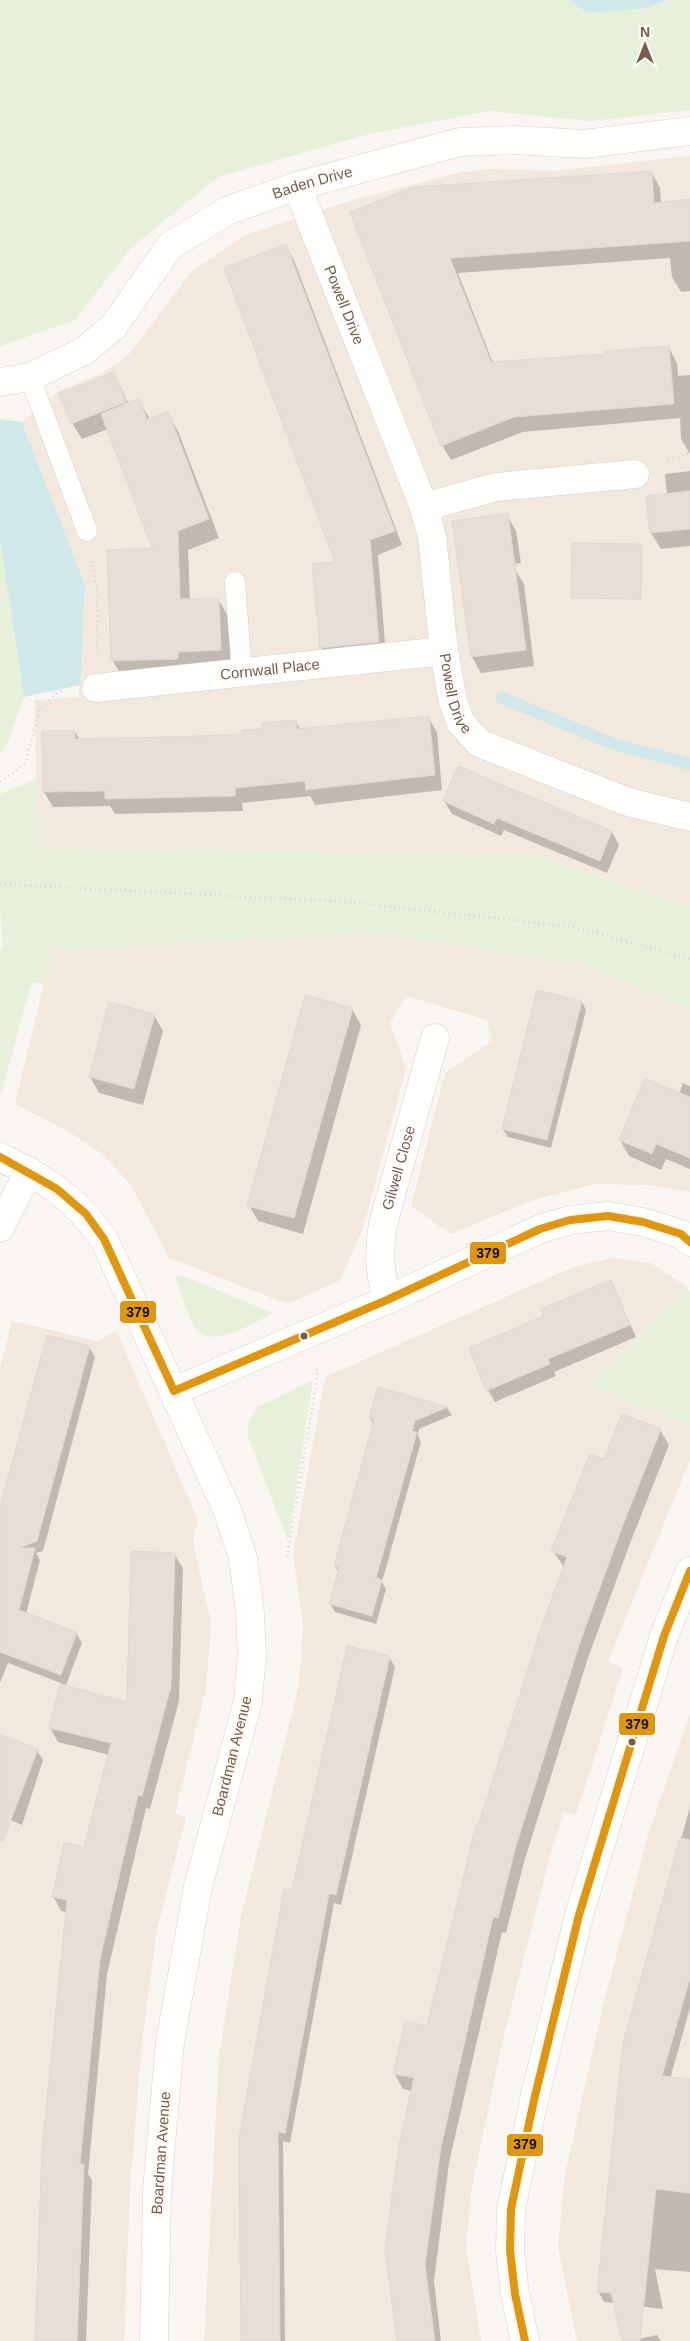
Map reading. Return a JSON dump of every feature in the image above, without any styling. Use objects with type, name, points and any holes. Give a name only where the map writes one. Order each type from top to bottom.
[{"type":"street","name":"Baden Drive","points":[[0,382],[30,377],[84,351],[113,327],[170,246],[226,211],[297,186],[460,142],[515,140],[585,144],[690,131]]},
{"type":"street","name":"Powell Drive","points":[[297,186],[424,506],[432,537],[444,651],[456,709],[461,723],[478,743],[628,802],[690,818]]},
{"type":"street","points":[[424,506],[496,487],[635,474]]},
{"type":"street","name":"Cornwall Place","points":[[96,688],[444,651]]},
{"type":"street","name":"Gilwell Close","points":[[387,1300],[379,1271],[379,1247],[383,1224],[435,1038]]},
{"type":"street","name":"Boardman Avenue","points":[[0,1157],[57,1189],[86,1214],[104,1239],[228,1512],[243,1558],[250,1613],[252,1655],[248,1702],[198,1887],[170,2042],[157,2190],[154,2341]]},
{"type":"street","points":[[0,1228],[28,1171]]},
{"type":"street","points":[[174,1391],[387,1300],[540,1229],[570,1220],[608,1216],[643,1222],[681,1234],[690,1242]]},
{"type":"street","points":[[525,2341],[515,2294],[510,2250],[511,2210],[534,2100],[579,1915],[664,1636],[690,1571]]},
{"type":"lane","points":[[30,377],[87,531]]},
{"type":"lane","points":[[235,582],[242,673]]},
{"type":"path","points":[[0,782],[25,764],[39,711],[58,692],[96,688],[97,590],[87,531]]},
{"type":"path","points":[[0,884],[368,904],[575,927],[690,959]]},
{"type":"path","points":[[287,1558],[318,1372]]},
{"type":"shaded area","points":[[690,156],[690,906],[536,855],[37,848],[35,700],[79,697],[85,585],[22,422],[58,391],[101,374],[128,355],[191,272],[245,235],[353,200],[462,172],[492,169],[556,171]]},
{"type":"shaded area","points":[[378,933],[581,965],[690,1009],[690,1192],[650,1185],[594,1184],[527,1202],[451,1234],[411,1206],[445,1073],[492,1041],[487,1020],[406,996],[390,1023],[406,1068],[363,1228],[340,1280],[288,1304],[169,1258],[131,1185],[102,1154],[66,1130],[15,1104],[52,950]]},
{"type":"shaded area","points":[[611,1258],[651,1263],[687,1287],[590,1385],[690,1425],[690,1460],[608,1661],[623,1668],[576,1815],[564,1812],[550,1856],[501,2047],[471,2193],[466,2245],[481,2341],[204,2341],[219,2056],[241,1916],[299,1685],[303,1626],[293,1553],[325,1377],[573,1267]]},
{"type":"shaded area","points":[[12,1321],[97,1341],[116,1330],[198,1520],[193,1543],[211,1623],[206,1690],[175,1814],[186,1817],[157,1929],[142,2043],[130,2188],[124,2341],[0,2341],[0,1369]]},
{"type":"shaded area","points":[[690,1714],[690,2341],[577,2341],[558,2246],[565,2174],[603,2006],[648,1835]]},
{"type":"green space","points":[[0,0],[570,0],[587,13],[648,8],[667,0],[690,0],[690,110],[590,121],[489,111],[369,134],[218,177],[131,248],[75,320],[0,346]]},
{"type":"green space","points":[[0,540],[24,697],[8,742],[0,754]]},
{"type":"green space","points":[[36,779],[38,848],[536,855],[690,906],[690,1009],[581,965],[378,933],[52,950],[44,984],[32,982],[0,1097],[0,952],[3,948],[0,909],[0,794]]},
{"type":"green space","points":[[181,1275],[273,1313],[235,1332],[214,1337],[205,1335],[197,1331],[188,1314],[175,1276]]},
{"type":"green space","points":[[687,1287],[690,1292],[690,1425],[590,1385]]},
{"type":"green space","points":[[313,1380],[288,1541],[247,1434],[250,1419],[257,1407]]},
{"type":"water","points":[[570,0],[667,0],[648,8],[587,13]]},
{"type":"water","points":[[0,419],[22,422],[85,585],[80,685],[24,697],[0,540]]},
{"type":"building","points":[[652,171],[654,203],[690,199],[690,241],[450,258],[491,362],[605,354],[605,351],[669,346],[674,404],[514,417],[441,446],[350,212],[414,187]]},
{"type":"building","points":[[286,244],[395,531],[370,540],[379,642],[320,648],[312,564],[335,562],[224,268]]},
{"type":"building","points":[[114,372],[126,402],[71,424],[59,393]]},
{"type":"building","points":[[139,398],[147,419],[168,411],[209,519],[178,531],[180,599],[219,598],[221,650],[178,652],[178,659],[111,661],[107,550],[152,548],[101,414]]},
{"type":"building","points":[[690,491],[690,529],[650,533],[646,496]]},
{"type":"building","points":[[508,513],[526,650],[471,657],[452,521]]},
{"type":"building","points":[[572,543],[642,544],[641,599],[571,598]]},
{"type":"building","points":[[429,716],[435,775],[306,790],[305,781],[235,788],[235,796],[105,799],[105,791],[43,792],[42,731],[75,731],[75,739],[173,737],[242,734],[242,730],[262,729],[262,723],[296,720],[297,729]]},
{"type":"building","points":[[458,766],[612,831],[600,861],[497,818],[494,824],[443,801]]},
{"type":"building","points":[[537,990],[582,1001],[547,1140],[502,1129]]},
{"type":"building","points":[[305,995],[353,1008],[294,1218],[247,1206]]},
{"type":"building","points":[[109,1002],[155,1014],[134,1089],[89,1077]]},
{"type":"building","points":[[645,1078],[690,1097],[690,1158],[656,1144],[652,1154],[619,1140]]},
{"type":"building","points":[[611,1280],[630,1325],[548,1359],[550,1364],[486,1391],[469,1348],[543,1316],[540,1309]]},
{"type":"building","points":[[47,1335],[90,1346],[37,1541],[19,1548],[35,1548],[19,1610],[77,1632],[61,1675],[0,1652],[0,1507]]},
{"type":"building","points":[[378,1387],[448,1407],[415,1421],[412,1431],[417,1432],[376,1578],[382,1580],[372,1616],[329,1604],[339,1568],[334,1566],[374,1420],[369,1418]]},
{"type":"building","points":[[622,1414],[661,1429],[580,1642],[516,1846],[498,1918],[493,1917],[441,2147],[425,2265],[435,2341],[397,2341],[385,2250],[399,2145],[414,2078],[393,2074],[405,2021],[427,2026],[476,1825],[478,1826],[541,1628],[567,1557],[551,1551],[590,1454],[604,1459]]},
{"type":"building","points":[[131,1551],[175,1553],[171,1686],[142,1796],[138,1795],[100,1959],[80,2164],[84,2164],[77,2341],[35,2341],[42,2150],[67,1900],[52,1897],[64,1843],[84,1847],[111,1743],[49,1728],[60,1684],[127,1702]]},
{"type":"building","points":[[347,1646],[390,1656],[336,1895],[329,1894],[285,2133],[278,2132],[280,2341],[241,2341],[239,2138],[284,1889],[292,1890]]},
{"type":"building","points":[[0,1734],[38,1749],[3,1841],[0,1841]]},
{"type":"building","points":[[680,1838],[690,1840],[690,1978],[662,2076],[690,2079],[690,2193],[656,2189],[640,2341],[622,2341],[611,2293],[597,2292],[623,2043]]},
{"type":"waterway","points":[[502,698],[616,745],[690,764]]},
{"type":"transit line","name":"379","points":[[0,1157],[57,1189],[86,1214],[104,1239],[174,1391],[387,1300],[540,1229],[570,1220],[608,1216],[643,1222],[681,1234],[690,1242]]},
{"type":"transit line","name":"379","points":[[525,2341],[515,2294],[510,2250],[511,2209],[534,2100],[579,1915],[664,1636],[690,1571]]}]
